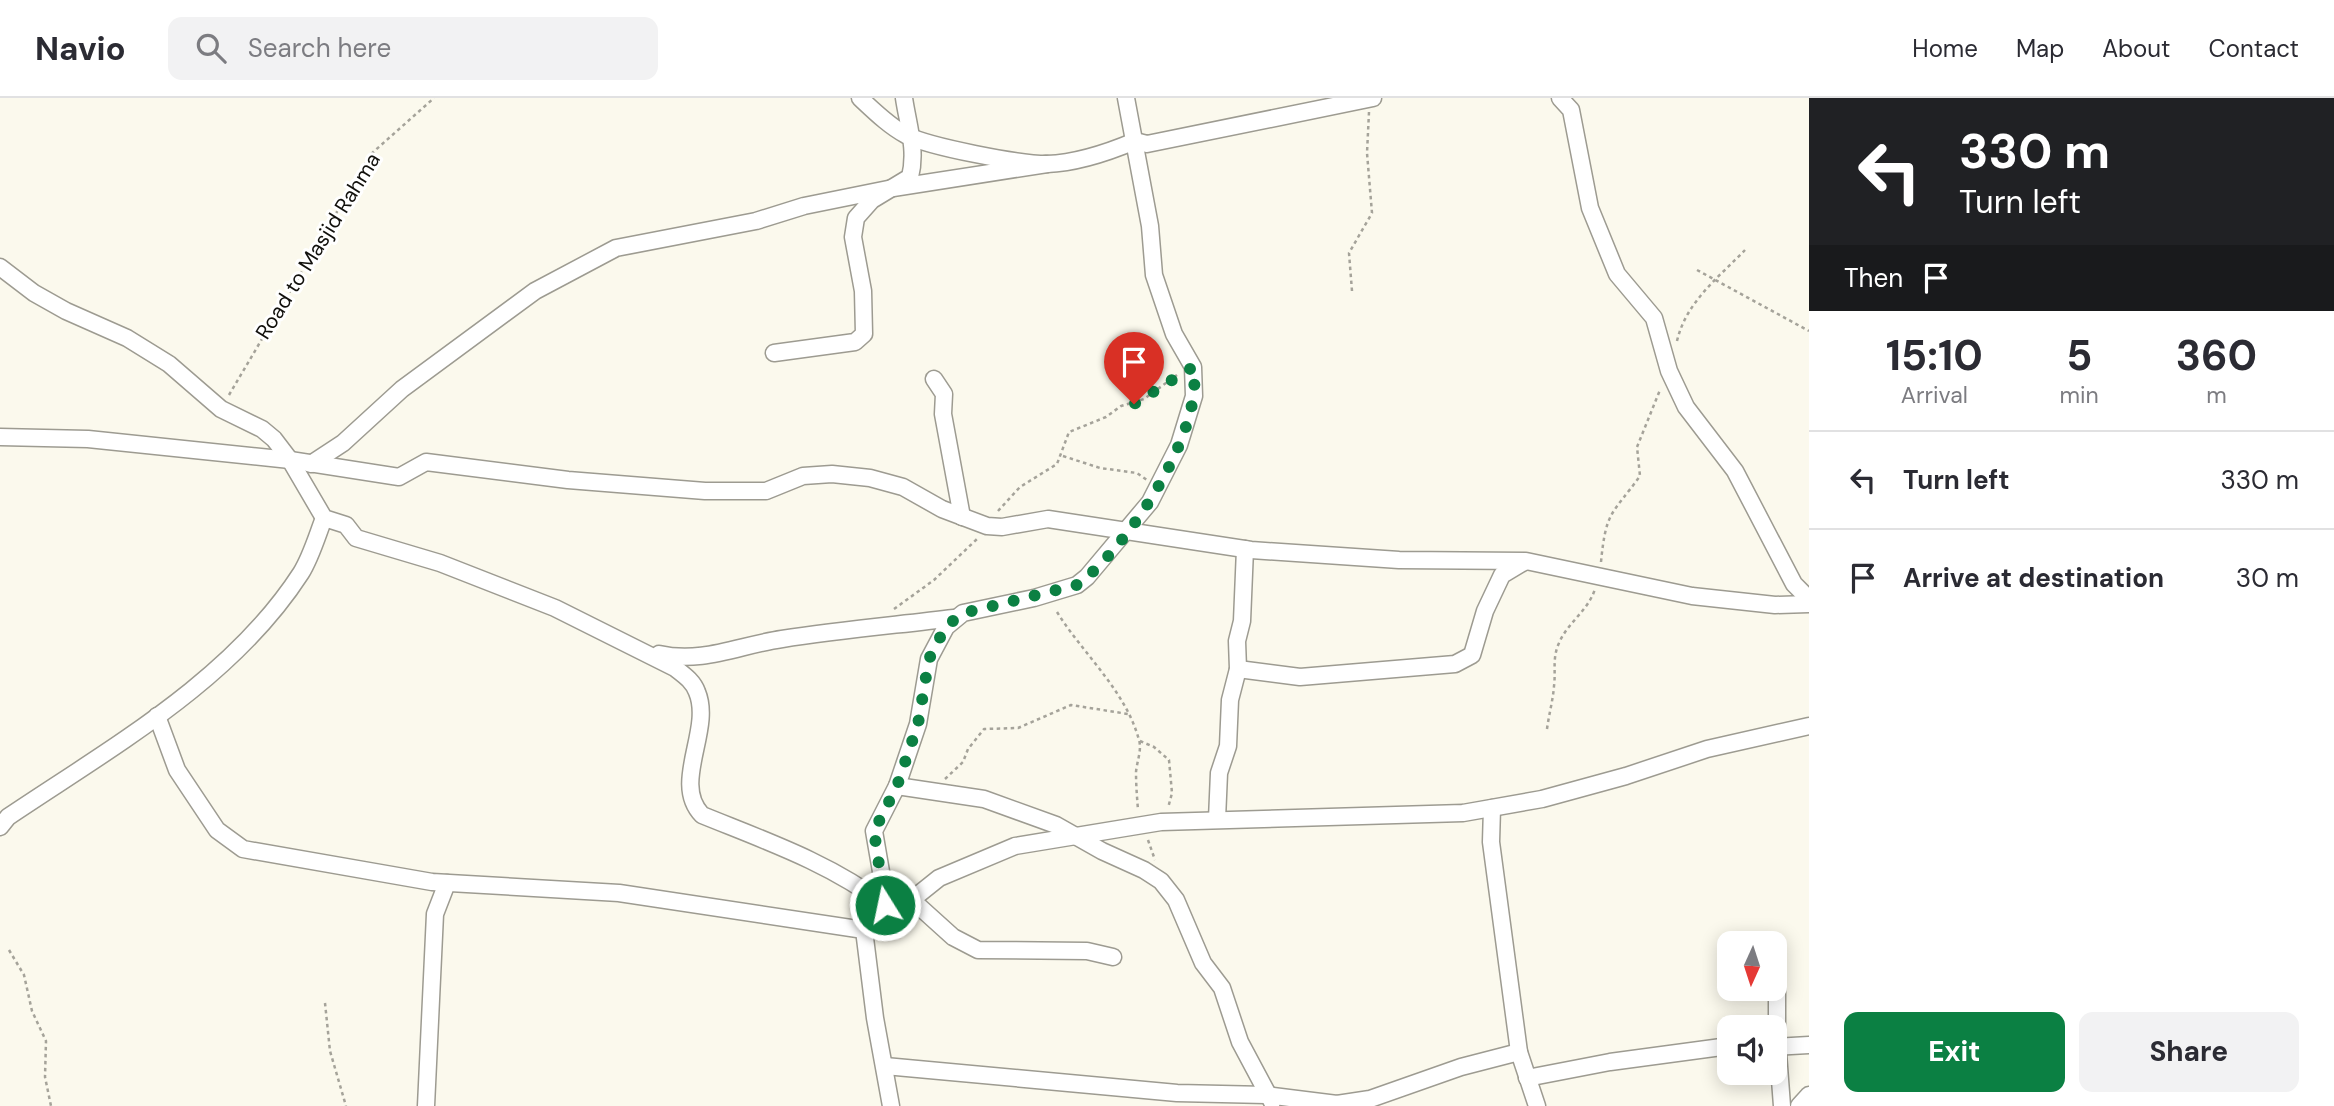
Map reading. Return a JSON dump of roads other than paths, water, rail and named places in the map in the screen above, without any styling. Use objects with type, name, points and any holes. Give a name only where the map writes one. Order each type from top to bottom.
[{"type":"street","points":[[860,98],[913,138],[928,144],[1047,164]]},
{"type":"street","points":[[774,353],[855,342],[864,334],[863,291],[853,237],[856,218],[872,200],[910,177],[914,164],[913,138],[904,98]]},
{"type":"street","points":[[887,912],[874,831],[897,786],[918,724],[929,659],[946,626],[964,613],[1077,585],[1087,577],[1128,531],[1158,488],[1179,445],[1194,396],[1193,367],[1174,334],[1154,275],[1150,226],[1126,98]]},
{"type":"street","points":[[311,464],[343,443],[402,389],[535,290],[616,248],[756,221],[804,206],[893,188],[1047,164],[1114,150],[1135,141],[1147,144],[1371,98]]},
{"type":"street","points":[[1560,98],[1571,110],[1590,208],[1617,274],[1654,318],[1669,371],[1686,407],[1735,471],[1794,584],[1809,601]]},
{"type":"street","points":[[0,267],[45,299],[127,338],[169,364],[221,409],[262,429],[274,439],[290,460],[324,518],[346,525],[356,538],[440,563],[529,598],[675,668],[691,681],[699,694],[700,712],[690,794],[695,808],[702,815],[824,865],[853,880],[887,912]]},
{"type":"street","points":[[934,379],[944,394],[943,414],[962,517]]},
{"type":"street","points":[[0,437],[88,439],[290,460],[399,477],[426,462],[568,480],[705,491],[766,491],[803,476],[832,474],[870,478],[903,487],[962,517],[987,526],[1002,527],[1048,519],[1245,549],[1399,561],[1526,561],[1692,596],[1775,605],[1809,601]]},
{"type":"street","points":[[0,827],[8,817],[157,716],[252,637],[302,571],[324,518]]},
{"type":"street","points":[[1217,819],[1219,773],[1228,746],[1230,700],[1238,668],[1237,641],[1242,621],[1245,549]]},
{"type":"street","points":[[1238,668],[1300,677],[1455,664],[1472,655],[1485,611],[1502,575],[1526,561]]},
{"type":"street","points":[[642,650],[671,657],[692,657],[779,639],[954,618]]},
{"type":"street","points":[[157,716],[177,770],[216,830],[243,849],[447,883],[619,893],[864,930],[887,912],[912,900],[939,878],[1015,846],[1161,822],[1463,813],[1542,799],[1626,776],[1707,749],[1809,726]]},
{"type":"street","points":[[897,786],[984,799],[1056,825],[1161,881],[1176,900],[1203,963],[1222,988],[1240,1042],[1271,1100]]},
{"type":"street","points":[[1492,808],[1491,842],[1519,1052],[1536,1106]]},
{"type":"street","points":[[426,1106],[435,914],[447,883]]},
{"type":"street","points":[[912,900],[953,937],[978,950],[1087,951],[1113,957]]},
{"type":"street","points":[[864,930],[875,1018],[891,1106]]},
{"type":"street","points":[[1787,1046],[1809,1045]]},
{"type":"street","points":[[1527,1078],[1610,1062],[1717,1048]]},
{"type":"street","points":[[885,1066],[1177,1093],[1337,1104],[1370,1099],[1461,1067],[1519,1052]]},
{"type":"street","points":[[1780,1085],[1782,1106]]},
{"type":"street","points":[[1799,1106],[1809,1095]]}]
